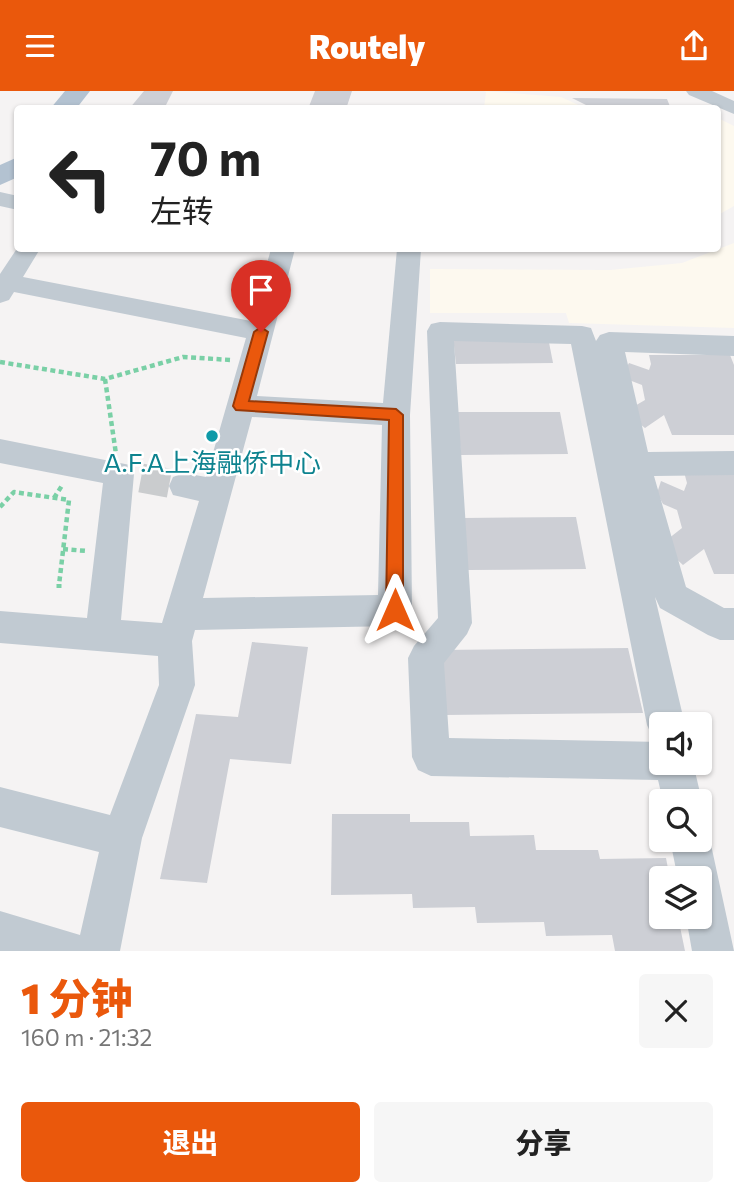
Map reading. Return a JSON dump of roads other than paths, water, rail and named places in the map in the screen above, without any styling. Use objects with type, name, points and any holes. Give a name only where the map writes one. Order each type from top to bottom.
[{"type":"main road","points":[[66,105],[78,91]]},
{"type":"main road","points":[[92,105],[104,91]]},
{"type":"street","points":[[696,91],[727,98]]},
{"type":"street","points":[[26,252],[4,288],[261,332]]},
{"type":"street","points":[[98,951],[122,838],[177,685],[178,627],[282,252]]},
{"type":"street","points":[[0,627],[102,635],[395,610],[396,415],[409,252]]},
{"type":"street","points":[[649,761],[431,757],[426,658],[455,623],[440,331],[582,335],[663,712]]},
{"type":"street","points":[[734,347],[609,342],[636,464],[673,597],[720,624],[734,624]]},
{"type":"street","points":[[241,406],[396,415]]},
{"type":"street","points":[[0,451],[130,476],[102,635]]},
{"type":"street","points":[[636,464],[734,463]]},
{"type":"street","points":[[184,486],[217,492]]},
{"type":"street","points":[[0,807],[122,838]]},
{"type":"street","points":[[709,929],[714,951]]},
{"type":"street","points":[[0,933],[65,951]]},
{"type":"tunnel","points":[[141,478],[184,486]]},
{"type":"place","name":"A.F.A上海融侨中心","points":[[212,436]]}]
